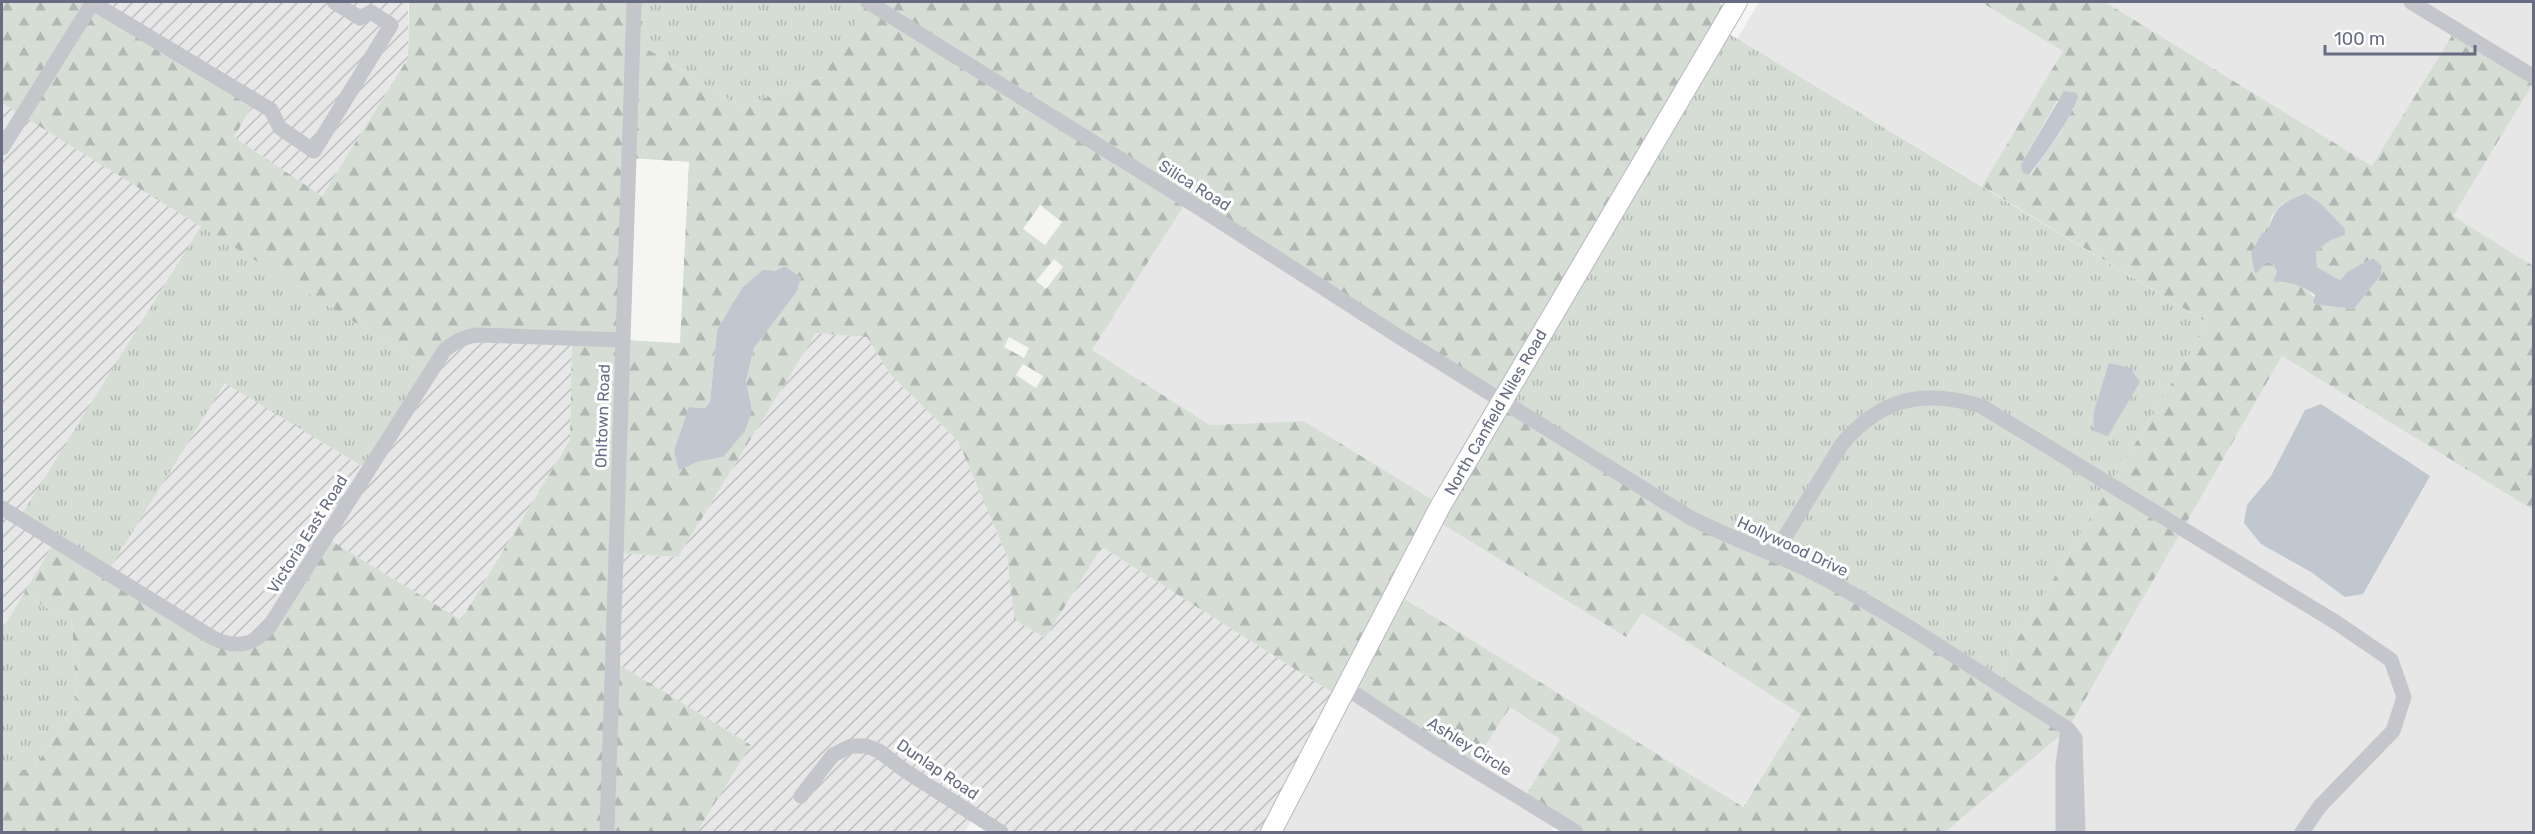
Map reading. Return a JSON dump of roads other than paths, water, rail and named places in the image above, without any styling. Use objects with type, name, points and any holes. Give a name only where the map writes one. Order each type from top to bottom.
[{"type":"main road","name":"North Canfield Niles Road","points":[[1271,832],[1430,526],[1502,399],[1737,2]]},
{"type":"street","points":[[2,148],[93,2],[271,110],[280,128],[314,151],[391,25],[371,12],[360,18],[334,2]]},
{"type":"street","name":"Ohltown Road","points":[[607,832],[634,2]]},
{"type":"street","name":"Silica Road","points":[[868,2],[1196,206],[1401,338],[1502,399]]},
{"type":"street","points":[[2411,2],[2534,77]]},
{"type":"street","name":"Victoria East Road","points":[[2,508],[213,638],[232,646],[250,643],[269,627],[432,369],[451,344],[460,339],[478,335],[623,340]]},
{"type":"street","points":[[1774,555],[1842,444],[1854,429],[1869,418],[1898,402],[1916,398],[1957,399],[1982,406],[2337,624],[2391,660],[2404,697],[2393,731],[2320,806],[2302,832]]},
{"type":"street","name":"Hollywood Drive","points":[[1502,399],[1689,517],[1774,555],[1866,601],[2068,729]]},
{"type":"street","name":"Ashley Circle","points":[[1346,688],[1438,748],[1576,832]]},
{"type":"street","points":[[2063,832],[2062,764],[2068,729]]},
{"type":"street","points":[[2068,729],[2075,738],[2078,832]]},
{"type":"street","name":"Dunlap Road","points":[[801,796],[833,755],[851,746],[866,746],[879,751],[904,770],[1001,832]]}]
